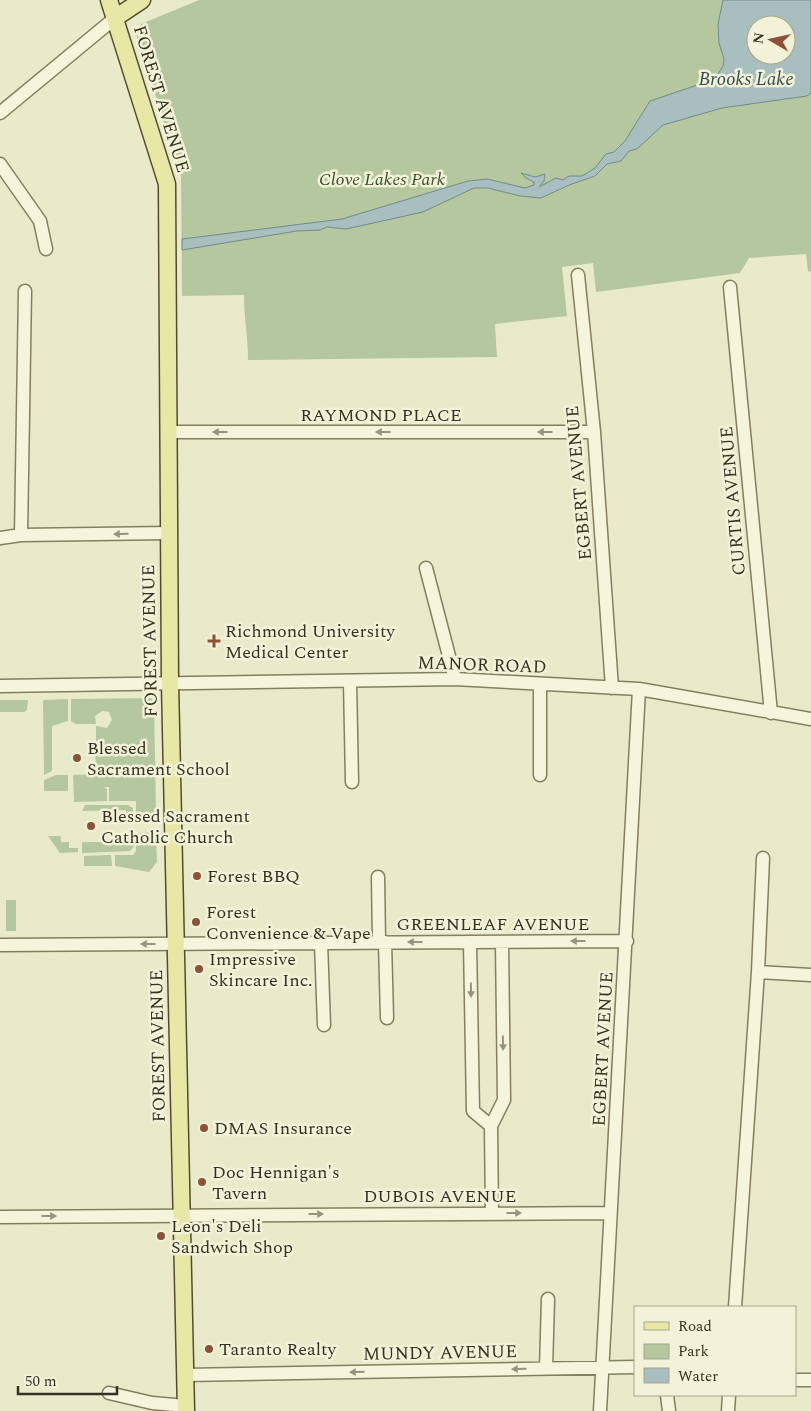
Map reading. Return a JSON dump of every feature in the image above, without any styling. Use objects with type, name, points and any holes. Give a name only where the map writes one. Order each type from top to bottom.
[{"type":"main road","name":"FOREST AVENUE","points":[[109,0],[167,184],[170,683],[186,1408]]},
{"type":"main road","points":[[115,18],[142,0]]},
{"type":"street","points":[[0,113],[115,18]]},
{"type":"street","points":[[0,164],[40,221],[46,250]]},
{"type":"street","name":"EGBERT AVENUE","points":[[578,275],[594,432],[612,688]]},
{"type":"street","name":"CURTIS AVENUE","points":[[730,286],[770,713]]},
{"type":"street","points":[[21,535],[25,291]]},
{"type":"street","name":"RAYMOND PLACE","points":[[168,432],[594,432]]},
{"type":"street","points":[[0,538],[21,535],[170,533]]},
{"type":"street","points":[[426,568],[455,679]]},
{"type":"street","name":"MANOR ROAD","points":[[0,686],[455,679],[639,689],[811,719]]},
{"type":"street","points":[[350,681],[352,782]]},
{"type":"street","points":[[540,684],[540,775]]},
{"type":"street","name":"EGBERT AVENUE","points":[[600,1411],[627,941],[639,689]]},
{"type":"street","points":[[735,1306],[758,972],[763,858]]},
{"type":"street","points":[[378,877],[387,1018]]},
{"type":"street","name":"GREENLEAF AVENUE","points":[[0,945],[627,941]]},
{"type":"street","points":[[321,942],[324,1025]]},
{"type":"street","points":[[470,942],[473,1111],[492,1126]]},
{"type":"street","points":[[492,1213],[492,1126],[504,1100],[502,942]]},
{"type":"street","points":[[758,972],[811,975]]},
{"type":"street","name":"DUBOIS AVENUE","points":[[0,1217],[610,1213]]},
{"type":"street","points":[[546,1368],[548,1299]]},
{"type":"street","name":"MUNDY AVENUE","points":[[185,1375],[634,1367]]},
{"type":"street","points":[[796,1380],[811,1380]]},
{"type":"street","points":[[109,1393],[186,1408]]},
{"type":"street","points":[[668,1396],[669,1411]]},
{"type":"street","points":[[728,1411],[729,1396]]},
{"type":"green space","name":"Clove Lakes Park","points":[[199,0],[811,0],[811,271],[808,272],[806,254],[749,258],[740,273],[596,292],[593,263],[562,267],[567,316],[495,324],[497,357],[248,360],[244,295],[182,296],[181,176],[136,34],[141,24]]},
{"type":"green space","points":[[150,698],[154,700],[156,815],[152,819],[140,820],[136,816],[136,801],[109,801],[109,787],[104,787],[107,789],[107,801],[74,802],[73,775],[97,774],[94,744],[96,743],[96,726],[107,728],[112,720],[109,712],[102,711],[95,716],[96,724],[76,724],[71,721],[71,699]]},
{"type":"green space","points":[[68,699],[68,721],[52,726],[52,771],[44,775],[43,700]]},
{"type":"green space","points":[[0,700],[28,700],[27,710],[24,712],[0,712]]},
{"type":"green space","points":[[56,775],[68,775],[68,791],[44,791],[44,780]]},
{"type":"green space","points":[[85,805],[128,805],[133,808],[133,816],[128,822],[126,810],[82,811]]},
{"type":"green space","points":[[128,831],[134,837],[134,846],[130,851],[82,853],[82,842],[126,842]]},
{"type":"green space","points":[[152,832],[156,835],[157,862],[149,872],[115,866],[115,855],[133,855],[136,851],[136,837],[140,833]]},
{"type":"green space","points":[[48,836],[61,836],[61,842],[69,842],[69,848],[78,848],[78,852],[60,853]]},
{"type":"green space","points":[[111,855],[112,866],[84,866],[84,856]]},
{"type":"green space","points":[[6,900],[16,900],[16,931],[6,931]]},
{"type":"water","name":"Brooks Lake","points":[[723,0],[811,0],[811,93],[807,96],[722,108],[663,125],[637,149],[629,151],[621,161],[607,164],[595,176],[541,198],[520,196],[488,188],[474,188],[423,212],[346,229],[327,227],[320,230],[297,231],[182,250],[182,239],[342,219],[468,181],[487,179],[525,188],[534,185],[534,182],[521,173],[535,177],[545,174],[544,181],[539,187],[556,178],[563,180],[569,176],[582,176],[595,168],[606,154],[614,152],[625,141],[650,101],[715,79],[723,66],[724,59],[719,43],[718,24]]},
{"type":"place","name":"Richmond University Medical Center","points":[[214,641]]},
{"type":"place","name":"Blessed Sacrament School","points":[[77,758]]},
{"type":"place","name":"Blessed Sacrament Catholic Church","points":[[91,826]]},
{"type":"place","name":"Forest BBQ","points":[[197,876]]},
{"type":"place","name":"Forest Convenience & Vape","points":[[196,922]]},
{"type":"place","name":"Impressive Skincare Inc.","points":[[199,969]]},
{"type":"place","name":"DMAS Insurance","points":[[204,1128]]},
{"type":"place","name":"Doc Hennigan's Tavern","points":[[202,1182]]},
{"type":"place","name":"Leon's Deli Sandwich Shop","points":[[161,1236]]},
{"type":"place","name":"Taranto Realty","points":[[209,1349]]}]
